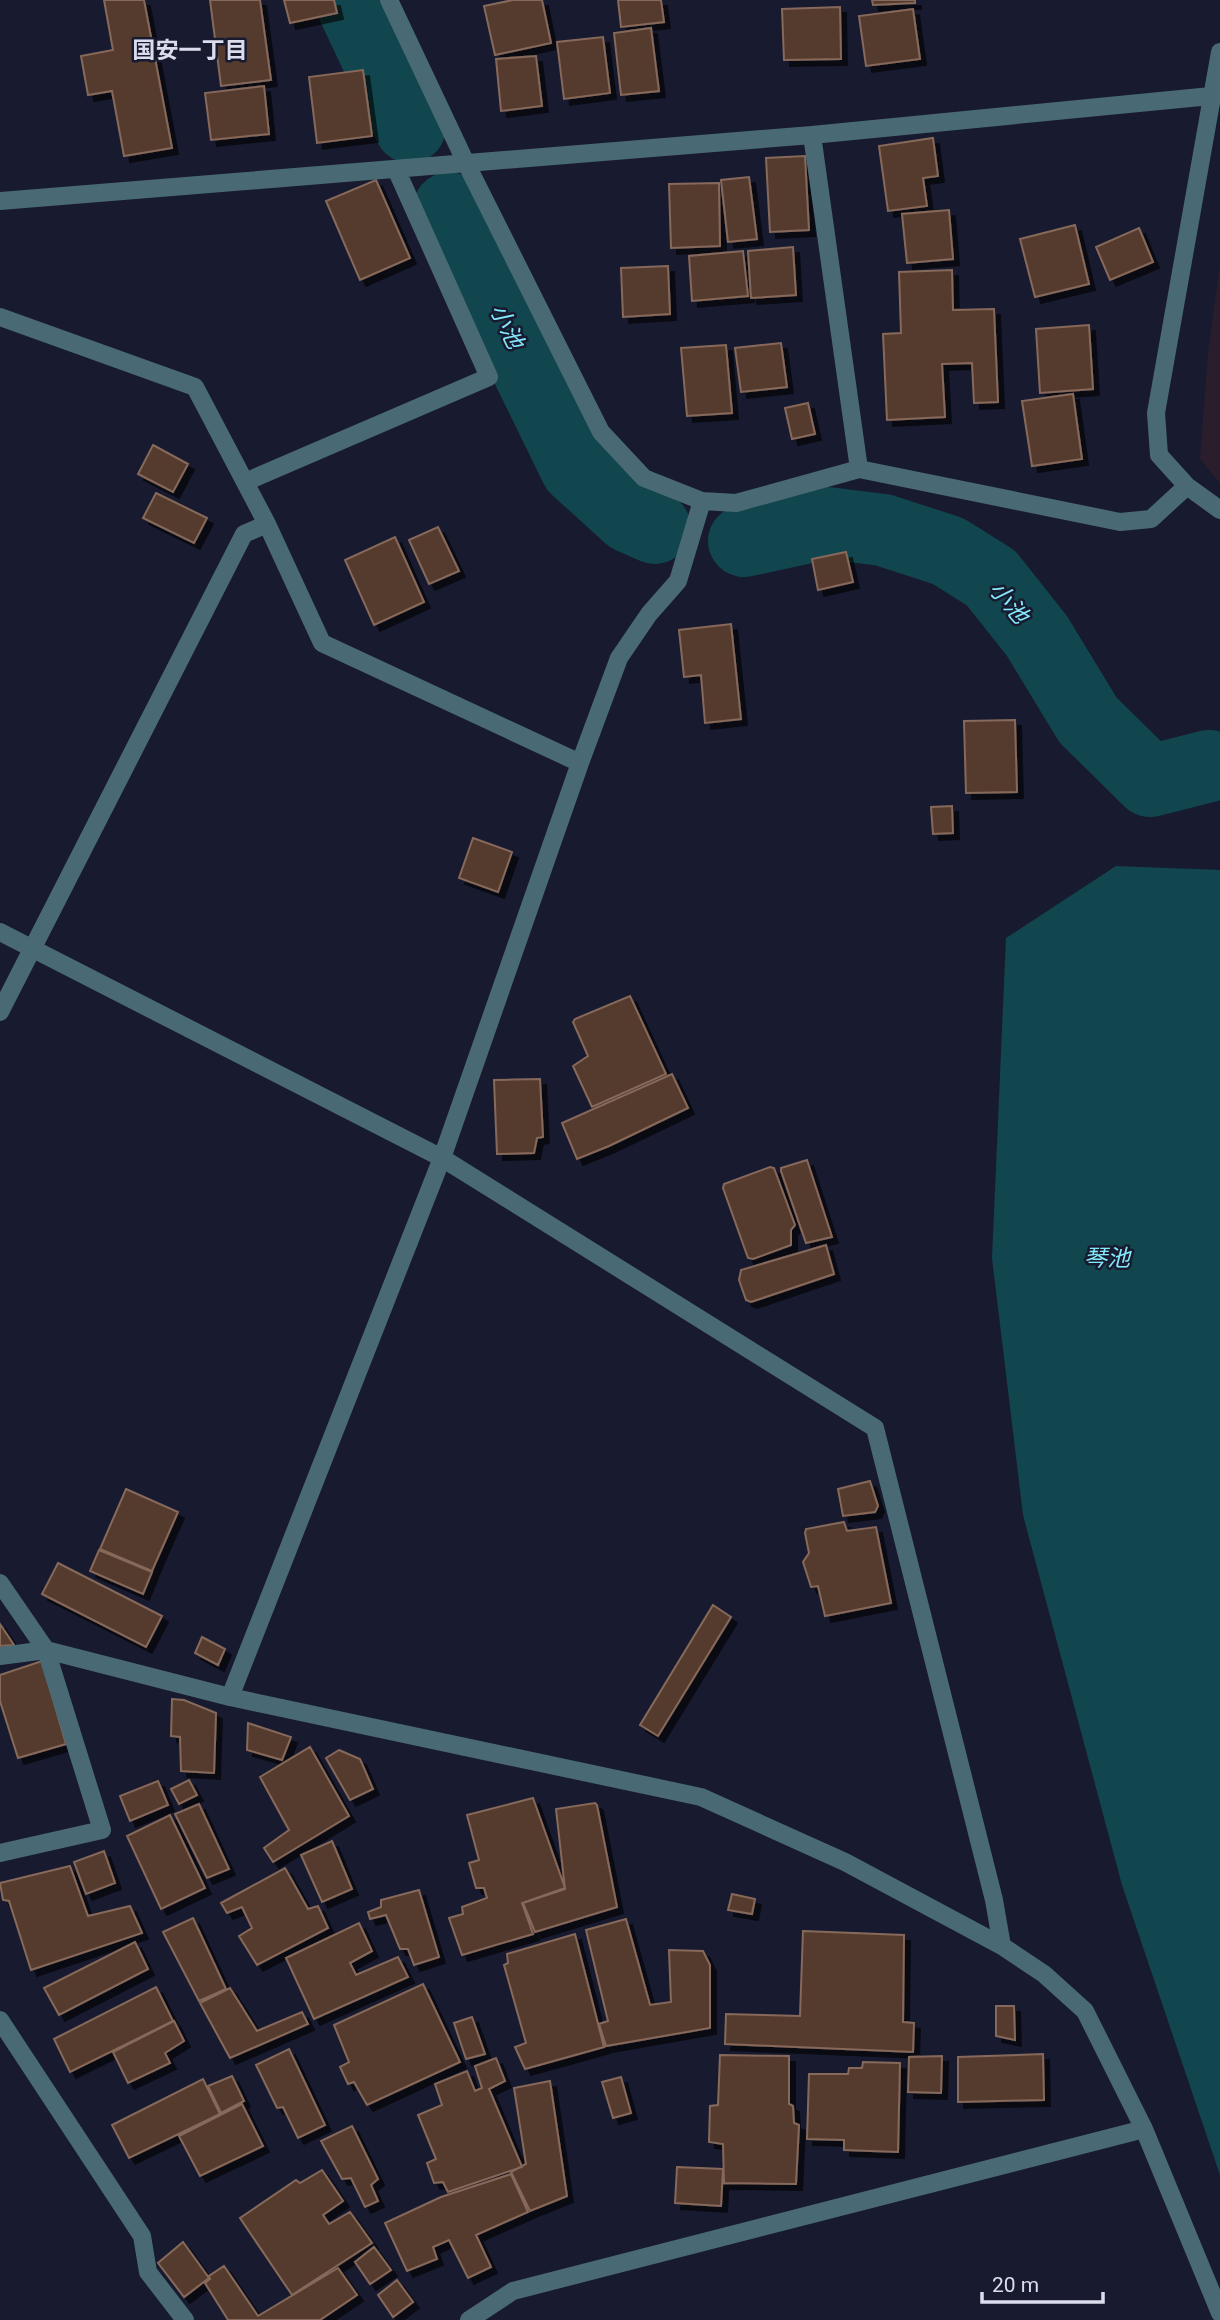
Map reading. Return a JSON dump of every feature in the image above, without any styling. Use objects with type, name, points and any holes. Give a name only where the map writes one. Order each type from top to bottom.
[{"type":"street","points":[[389,0],[466,163],[601,432],[644,478],[702,501],[736,503],[859,469],[1120,522],[1151,519],[1187,486]]},
{"type":"street","points":[[1220,52],[1156,413],[1158,455],[1187,486],[1220,510]]},
{"type":"street","points":[[0,201],[812,135],[1211,96]]},
{"type":"street","points":[[812,135],[859,469]]},
{"type":"street","points":[[245,481],[489,377],[396,169]]},
{"type":"street","points":[[0,317],[195,387],[267,524],[322,643],[580,763]]},
{"type":"street","points":[[230,1697],[442,1158],[619,658],[649,614],[678,581],[702,501]]},
{"type":"street","points":[[0,1012],[244,534],[267,524]]},
{"type":"street","points":[[0,932],[442,1158],[875,1428],[994,1900],[1002,1946]]},
{"type":"street","points":[[0,1583],[46,1650],[102,1830],[0,1853]]},
{"type":"street","points":[[0,1656],[46,1650],[230,1697],[701,1797],[845,1862],[1002,1946],[1044,1973],[1085,2011],[1144,2129],[1220,2313]]},
{"type":"street","points":[[0,2020],[142,2236],[148,2272],[185,2320]]},
{"type":"street","points":[[469,2320],[513,2291],[1144,2129]]},
{"type":"shaded area","points":[[1220,264],[1220,483],[1200,459],[1208,353]]},
{"type":"water","name":"琴池","points":[[1116,866],[1220,870],[1220,2175],[1122,1885],[1023,1515],[992,1258],[1006,938]]},
{"type":"building","points":[[104,0],[144,0],[172,148],[124,156],[112,91],[88,95],[81,56],[113,50]]},
{"type":"building","points":[[210,0],[260,0],[271,80],[221,86]]},
{"type":"building","points":[[284,0],[334,0],[337,13],[290,23]]},
{"type":"building","points":[[513,0],[542,0],[551,43],[495,55],[484,6]]},
{"type":"building","points":[[618,0],[661,0],[664,22],[621,27]]},
{"type":"building","points":[[872,0],[915,0],[915,3],[873,5]]},
{"type":"building","points":[[840,7],[841,59],[784,60],[782,9]]},
{"type":"building","points":[[913,9],[920,59],[866,66],[859,16]]},
{"type":"building","points":[[651,28],[659,91],[621,95],[614,33]]},
{"type":"building","points":[[603,37],[610,93],[564,99],[557,42]]},
{"type":"building","points":[[536,56],[542,106],[501,111],[496,59]]},
{"type":"building","points":[[363,70],[372,136],[317,143],[309,77]]},
{"type":"building","points":[[264,86],[269,134],[211,140],[205,93]]},
{"type":"building","points":[[933,138],[938,176],[923,178],[927,206],[888,211],[879,146]]},
{"type":"building","points":[[805,156],[809,230],[770,232],[766,158]]},
{"type":"building","points":[[749,177],[757,239],[728,242],[721,180]]},
{"type":"building","points":[[376,180],[410,258],[360,280],[326,201]]},
{"type":"building","points":[[719,183],[720,246],[671,248],[669,184]]},
{"type":"building","points":[[949,210],[953,259],[907,263],[902,214]]},
{"type":"building","points":[[1075,225],[1089,284],[1035,297],[1020,239]]},
{"type":"building","points":[[1139,228],[1153,262],[1110,280],[1096,247]]},
{"type":"building","points":[[793,247],[796,295],[751,298],[748,251]]},
{"type":"building","points":[[743,251],[748,296],[692,301],[689,256]]},
{"type":"building","points":[[668,266],[670,314],[623,317],[621,268]]},
{"type":"building","points":[[952,270],[953,310],[994,309],[998,402],[974,403],[972,363],[942,364],[945,417],[887,420],[883,334],[901,333],[899,272]]},
{"type":"building","points":[[1089,325],[1093,389],[1040,393],[1036,329]]},
{"type":"building","points":[[781,343],[787,387],[741,392],[735,348]]},
{"type":"building","points":[[726,345],[732,413],[687,416],[681,348]]},
{"type":"building","points":[[1073,394],[1082,459],[1032,466],[1022,401]]},
{"type":"building","points":[[808,403],[815,434],[792,439],[785,408]]},
{"type":"building","points":[[153,445],[188,464],[173,492],[138,474]]},
{"type":"building","points":[[156,493],[207,518],[194,543],[143,518]]},
{"type":"building","points":[[438,527],[459,571],[429,584],[409,540]]},
{"type":"building","points":[[395,537],[424,602],[374,625],[345,560]]},
{"type":"building","points":[[846,552],[853,582],[818,590],[812,559]]},
{"type":"building","points":[[731,624],[741,719],[705,723],[701,675],[684,677],[679,630]]},
{"type":"building","points":[[1015,720],[1017,792],[966,793],[964,721]]},
{"type":"building","points":[[952,806],[953,833],[933,834],[931,807]]},
{"type":"building","points":[[473,838],[512,852],[498,892],[459,878]]},
{"type":"building","points":[[630,996],[666,1074],[592,1107],[573,1066],[588,1056],[573,1022]]},
{"type":"building","points":[[672,1074],[688,1108],[577,1159],[562,1123]]},
{"type":"building","points":[[540,1079],[543,1137],[537,1138],[534,1153],[497,1154],[494,1080]]},
{"type":"building","points":[[807,1160],[832,1237],[806,1243],[781,1168]]},
{"type":"building","points":[[770,1167],[774,1168],[795,1225],[791,1230],[791,1245],[753,1259],[748,1258],[723,1188],[724,1184]]},
{"type":"building","points":[[826,1245],[834,1274],[751,1302],[746,1300],[739,1280],[741,1270]]},
{"type":"building","points":[[870,1481],[878,1506],[875,1512],[843,1516],[838,1489]]},
{"type":"building","points":[[126,1489],[178,1512],[152,1571],[100,1549]]},
{"type":"building","points":[[844,1522],[847,1531],[876,1527],[891,1603],[825,1616],[818,1586],[811,1587],[803,1562],[809,1553],[805,1533],[806,1529]]},
{"type":"building","points":[[99,1550],[152,1572],[143,1594],[90,1571]]},
{"type":"building","points":[[58,1563],[162,1616],[146,1647],[42,1594]]},
{"type":"building","points":[[713,1605],[731,1617],[658,1736],[640,1725]]},
{"type":"building","points":[[0,1624],[14,1645],[0,1646]]},
{"type":"building","points":[[202,1637],[225,1649],[218,1665],[195,1653]]},
{"type":"building","points":[[42,1661],[66,1744],[18,1758],[0,1701],[0,1675]]},
{"type":"building","points":[[172,1699],[184,1700],[216,1713],[214,1773],[181,1771],[180,1737],[171,1736]]},
{"type":"building","points":[[248,1723],[291,1737],[282,1760],[247,1750]]},
{"type":"building","points":[[310,1747],[349,1816],[273,1862],[264,1848],[289,1830],[260,1777]]},
{"type":"building","points":[[339,1750],[360,1759],[373,1789],[350,1800],[326,1758]]},
{"type":"building","points":[[189,1780],[197,1795],[179,1804],[171,1789]]},
{"type":"building","points":[[158,1781],[168,1805],[130,1821],[120,1796]]},
{"type":"building","points":[[533,1798],[565,1888],[522,1903],[533,1934],[462,1955],[449,1918],[463,1914],[462,1907],[487,1898],[484,1888],[476,1888],[469,1863],[479,1860],[467,1815]]},
{"type":"building","points":[[595,1803],[617,1907],[535,1932],[523,1903],[565,1889],[556,1809]]},
{"type":"building","points":[[199,1804],[229,1869],[207,1878],[175,1814]]},
{"type":"building","points":[[170,1815],[205,1888],[161,1909],[127,1836]]},
{"type":"building","points":[[332,1841],[352,1889],[322,1902],[301,1855]]},
{"type":"building","points":[[104,1851],[115,1883],[86,1894],[74,1862]]},
{"type":"building","points":[[70,1866],[88,1916],[130,1906],[142,1933],[31,1970],[9,1901],[3,1900],[0,1883]]},
{"type":"building","points":[[285,1868],[308,1909],[318,1906],[328,1928],[257,1965],[239,1936],[252,1928],[242,1907],[227,1913],[221,1903]]},
{"type":"building","points":[[419,1890],[439,1957],[414,1965],[408,1949],[400,1949],[386,1915],[370,1919],[368,1912],[381,1907],[381,1900]]},
{"type":"building","points":[[732,1894],[755,1899],[752,1914],[728,1910]]},
{"type":"building","points":[[193,1918],[226,1989],[199,2001],[163,1932]]},
{"type":"building","points":[[626,1919],[650,2005],[671,2002],[669,1950],[703,1951],[710,1965],[710,2028],[606,2046],[599,2024],[608,2021],[586,1930]]},
{"type":"building","points":[[359,1923],[372,1951],[350,1963],[356,1975],[398,1957],[408,1977],[314,2019],[286,1958]]},
{"type":"building","points":[[803,1931],[904,1935],[903,2022],[914,2023],[913,2052],[725,2044],[726,2014],[800,2016]]},
{"type":"building","points":[[575,1934],[604,2047],[525,2069],[515,2047],[526,2043],[504,1965],[508,1963],[507,1954]]},
{"type":"building","points":[[135,1942],[148,1969],[59,2015],[44,1988]]},
{"type":"building","points":[[423,1984],[460,2062],[367,2105],[354,2082],[348,2084],[340,2067],[349,2062],[334,2025]]},
{"type":"building","points":[[156,1987],[173,2021],[70,2072],[54,2039]]},
{"type":"building","points":[[230,1988],[257,2031],[302,2012],[308,2024],[230,2058],[200,2003]]},
{"type":"building","points":[[996,2006],[1014,2006],[1015,2040],[996,2036]]},
{"type":"building","points":[[472,2017],[485,2054],[466,2059],[454,2023]]},
{"type":"building","points":[[174,2021],[184,2041],[165,2053],[170,2063],[128,2083],[113,2052]]},
{"type":"building","points":[[289,2049],[325,2125],[298,2138],[283,2107],[277,2108],[256,2065]]},
{"type":"building","points":[[1043,2054],[1044,2100],[958,2102],[958,2057]]},
{"type":"building","points":[[720,2055],[789,2056],[789,2104],[793,2106],[794,2123],[799,2125],[796,2184],[724,2183],[723,2144],[709,2142],[710,2106],[718,2105]]},
{"type":"building","points":[[942,2056],[941,2093],[908,2092],[909,2057]]},
{"type":"building","points":[[496,2058],[505,2081],[489,2089],[522,2167],[448,2192],[443,2182],[434,2183],[427,2163],[436,2159],[418,2115],[442,2105],[435,2084],[467,2071],[475,2091],[482,2088],[475,2066]]},
{"type":"building","points":[[863,2062],[900,2063],[898,2152],[844,2150],[844,2140],[807,2139],[809,2074],[848,2074],[849,2068],[862,2068]]},
{"type":"building","points":[[232,2076],[244,2101],[221,2113],[208,2086]]},
{"type":"building","points":[[621,2077],[631,2113],[613,2118],[602,2082]]},
{"type":"building","points":[[203,2079],[220,2114],[129,2158],[112,2125]]},
{"type":"building","points":[[550,2081],[567,2196],[530,2211],[511,2172],[526,2164],[514,2088]]},
{"type":"building","points":[[242,2104],[263,2146],[200,2176],[179,2136]]},
{"type":"building","points":[[352,2126],[378,2179],[371,2185],[378,2201],[365,2207],[351,2178],[342,2179],[321,2141]]},
{"type":"building","points":[[677,2167],[723,2169],[721,2206],[675,2203]]},
{"type":"building","points":[[322,2170],[343,2201],[323,2215],[329,2224],[350,2212],[372,2243],[292,2295],[240,2218],[296,2180],[300,2183]]},
{"type":"building","points":[[511,2174],[528,2212],[476,2235],[491,2267],[468,2278],[449,2240],[433,2247],[437,2259],[407,2271],[385,2223],[441,2197]]},
{"type":"building","points":[[183,2242],[209,2278],[184,2297],[158,2263]]},
{"type":"building","points":[[374,2247],[391,2270],[370,2284],[355,2262]]},
{"type":"building","points":[[224,2266],[258,2316],[338,2268],[357,2295],[320,2320],[228,2320],[205,2283],[210,2279],[209,2276]]},
{"type":"building","points":[[397,2280],[413,2302],[393,2317],[378,2295]]},
{"type":"waterway","name":"小池","points":[[350,0],[410,127]]},
{"type":"waterway","name":"小池","points":[[449,208],[576,468],[630,517],[655,528]]},
{"type":"waterway","name":"小池","points":[[744,541],[827,523],[883,530],[948,551],[991,578],[1037,636],[1088,720],[1150,781],[1209,766]]},
{"type":"district","name":"国安一丁目","points":[[190,50]]}]
